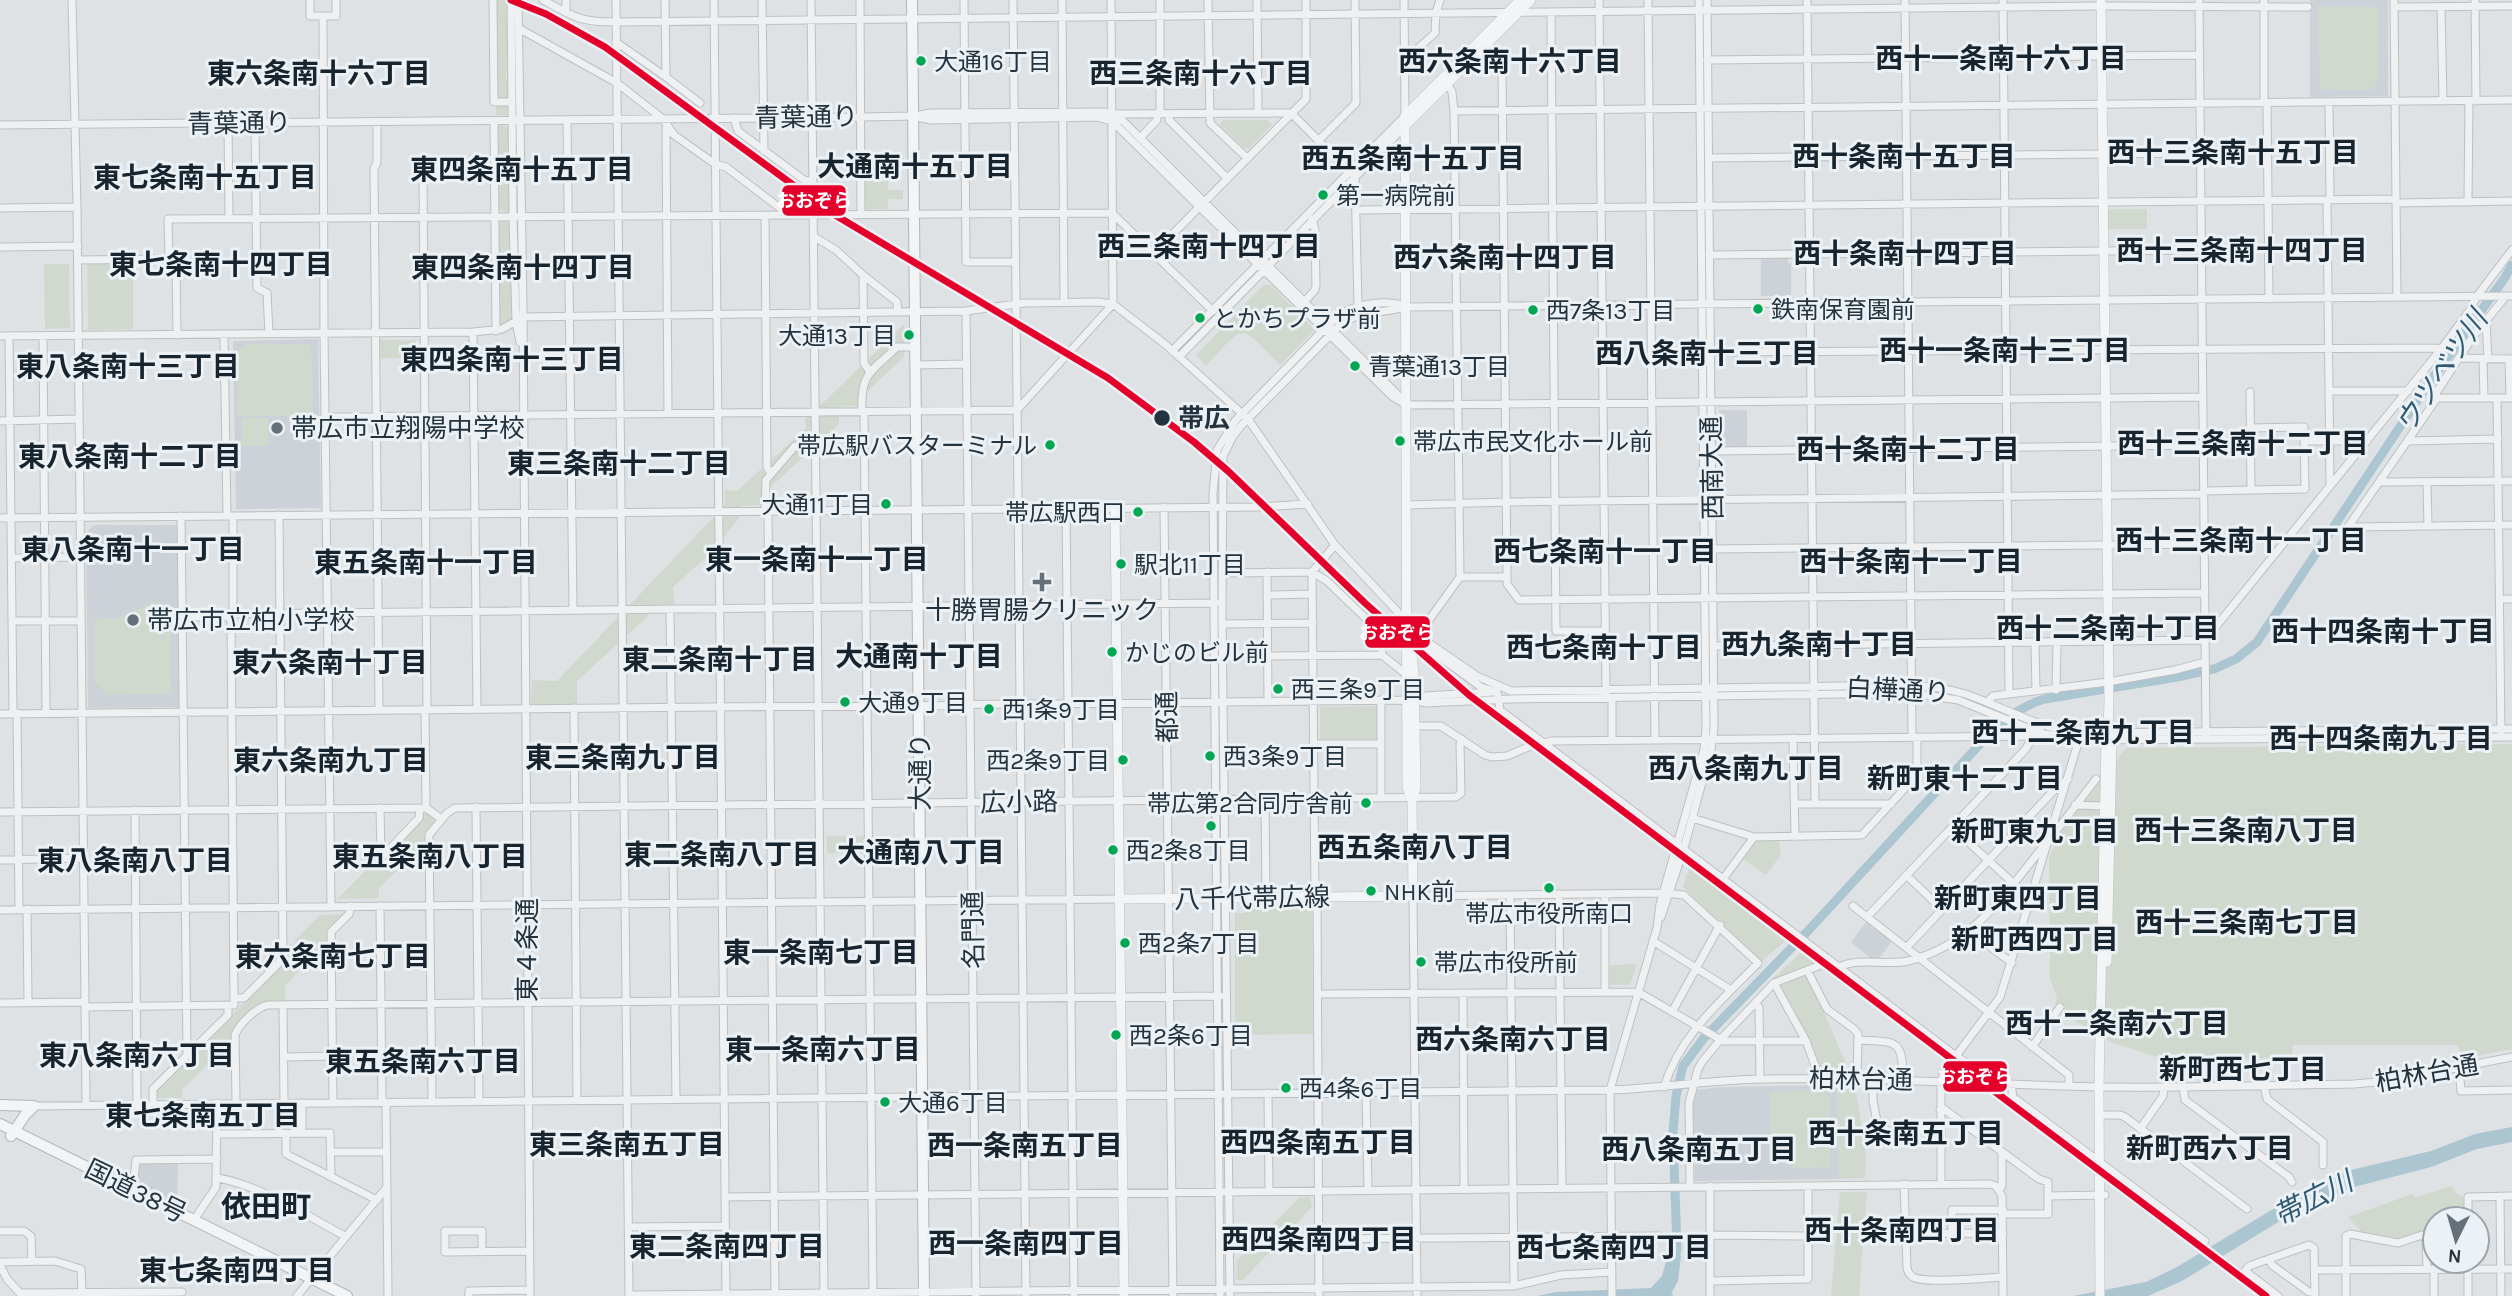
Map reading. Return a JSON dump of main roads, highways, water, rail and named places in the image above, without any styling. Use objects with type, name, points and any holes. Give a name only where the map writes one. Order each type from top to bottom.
[{"type":"highway","name":"大通り","points":[[912,0],[925,1295]]},
{"type":"highway","points":[[0,1105],[34,1106],[13,1134]]},
{"type":"highway","name":"国道38号","points":[[0,1124],[13,1134],[309,1281],[347,1296]]},
{"type":"highway","name":"国道38号","points":[[0,1131],[13,1134],[134,1190],[333,1296]]},
{"type":"main road","points":[[1484,42],[1520,0]]},
{"type":"main road","points":[[1412,798],[1416,788],[1415,726],[1407,675],[1405,121],[1484,42],[1531,0]]},
{"type":"main road","points":[[2101,3],[2109,701],[2102,1087],[2105,1115],[2102,1163]]},
{"type":"main road","points":[[1115,507],[1124,1293]]},
{"type":"main road","points":[[1408,624],[1415,675],[1411,700],[1407,788],[1412,798]]},
{"type":"main road","points":[[2103,1292],[2104,806],[2109,738]]},
{"type":"main road","name":"八千代帯広線","points":[[1119,899],[1413,896],[1412,798]]},
{"type":"water","name":"帯広川","points":[[2512,1127],[2512,1142],[2477,1149],[2431,1167],[2354,1187],[2298,1210],[2182,1281],[2148,1296],[2073,1296],[2146,1282],[2177,1267],[2298,1194],[2347,1171],[2431,1151],[2475,1134]]},
{"type":"water","points":[[1681,1256],[1678,1281],[1671,1294],[1674,1296],[1537,1296],[1556,1292],[1651,1288],[1662,1276],[1667,1258]]},
{"type":"waterway","name":"ウツベツ川","points":[[1673,1269],[1677,1249],[1673,1132],[1676,1096],[1683,1066],[1703,1039],[1806,933],[1992,731],[2010,716],[2045,699],[2214,669],[2236,659],[2257,642],[2429,383],[2512,265]]},
{"type":"place","name":"大通16丁目","points":[[921,61]]},
{"type":"place","name":"第一病院前","points":[[1323,195]]},
{"type":"place","name":"鉄南保育園前","points":[[1758,309]]},
{"type":"place","name":"西7条13丁目","points":[[1533,310]]},
{"type":"place","name":"とかちプラザ前","points":[[1200,318]]},
{"type":"place","name":"大通13丁目","points":[[909,335]]},
{"type":"place","name":"青葉通13丁目","points":[[1355,366]]},
{"type":"place","name":"帯広","points":[[1162,418]]},
{"type":"place","name":"帯広市立翔陽中学校","points":[[277,428]]},
{"type":"place","name":"帯広市民文化ホール前","points":[[1400,441]]},
{"type":"place","name":"帯広駅バスターミナル","points":[[1050,445]]},
{"type":"place","name":"大通11丁目","points":[[886,504]]},
{"type":"place","name":"帯広駅西口","points":[[1138,512]]},
{"type":"place","name":"駅北11丁目","points":[[1121,564]]},
{"type":"place","name":"十勝胃腸クリニック","points":[[1042,582]]},
{"type":"place","name":"帯広市立柏小学校","points":[[133,620]]},
{"type":"place","name":"かじのビル前","points":[[1112,652]]},
{"type":"place","name":"西三条9丁目","points":[[1278,689]]},
{"type":"place","name":"大通9丁目","points":[[845,702]]},
{"type":"place","name":"西1条9丁目","points":[[989,709]]},
{"type":"place","name":"西3条9丁目","points":[[1210,756]]},
{"type":"place","name":"西2条9丁目","points":[[1123,760]]},
{"type":"place","name":"帯広第2合同庁舎前","points":[[1366,803]]},
{"type":"place","name":"西2条8丁目","points":[[1113,850]]},
{"type":"place","name":"帯広市役所南口","points":[[1549,888]]},
{"type":"place","name":"NHK前","points":[[1371,891]]},
{"type":"place","name":"西2条7丁目","points":[[1125,943]]},
{"type":"place","name":"帯広市役所前","points":[[1421,962]]},
{"type":"place","name":"西2条6丁目","points":[[1116,1035]]},
{"type":"place","name":"西4条6丁目","points":[[1286,1088]]},
{"type":"place","name":"大通6丁目","points":[[885,1102]]},
{"type":"district","name":"西十一条南十六丁目","points":[[2001,58]]},
{"type":"district","name":"西六条南十六丁目","points":[[1510,61]]},
{"type":"district","name":"東六条南十六丁目","points":[[319,73]]},
{"type":"district","name":"西三条南十六丁目","points":[[1201,73]]},
{"type":"district","name":"西十三条南十五丁目","points":[[2233,152]]},
{"type":"district","name":"西十条南十五丁目","points":[[1904,156]]},
{"type":"district","name":"西五条南十五丁目","points":[[1413,158]]},
{"type":"district","name":"大通南十五丁目","points":[[915,166]]},
{"type":"district","name":"東四条南十五丁目","points":[[522,169]]},
{"type":"district","name":"東七条南十五丁目","points":[[205,177]]},
{"type":"district","name":"西三条南十四丁目","points":[[1209,246]]},
{"type":"district","name":"西十三条南十四丁目","points":[[2242,250]]},
{"type":"district","name":"西十条南十四丁目","points":[[1905,253]]},
{"type":"district","name":"西六条南十四丁目","points":[[1505,257]]},
{"type":"district","name":"東七条南十四丁目","points":[[221,264]]},
{"type":"district","name":"東四条南十四丁目","points":[[523,267]]},
{"type":"district","name":"西十一条南十三丁目","points":[[2005,350]]},
{"type":"district","name":"西八条南十三丁目","points":[[1707,353]]},
{"type":"district","name":"東四条南十三丁目","points":[[512,359]]},
{"type":"district","name":"東八条南十三丁目","points":[[128,366]]},
{"type":"district","name":"西十三条南十二丁目","points":[[2243,443]]},
{"type":"district","name":"西十条南十二丁目","points":[[1908,449]]},
{"type":"district","name":"東八条南十二丁目","points":[[130,456]]},
{"type":"district","name":"東三条南十二丁目","points":[[619,463]]},
{"type":"district","name":"西十三条南十一丁目","points":[[2241,540]]},
{"type":"district","name":"東八条南十一丁目","points":[[133,549]]},
{"type":"district","name":"西七条南十一丁目","points":[[1605,551]]},
{"type":"district","name":"東一条南十一丁目","points":[[817,559]]},
{"type":"district","name":"西十条南十一丁目","points":[[1911,561]]},
{"type":"district","name":"東五条南十一丁目","points":[[426,562]]},
{"type":"district","name":"西十二条南十丁目","points":[[2108,628]]},
{"type":"district","name":"西十四条南十丁目","points":[[2383,631]]},
{"type":"district","name":"西九条南十丁目","points":[[1819,644]]},
{"type":"district","name":"西七条南十丁目","points":[[1604,647]]},
{"type":"district","name":"大通南十丁目","points":[[919,656]]},
{"type":"district","name":"東二条南十丁目","points":[[720,659]]},
{"type":"district","name":"東六条南十丁目","points":[[330,662]]},
{"type":"district","name":"西十二条南九丁目","points":[[2083,732]]},
{"type":"district","name":"西十四条南九丁目","points":[[2381,738]]},
{"type":"district","name":"東三条南九丁目","points":[[623,757]]},
{"type":"district","name":"東六条南九丁目","points":[[331,760]]},
{"type":"district","name":"西八条南九丁目","points":[[1746,768]]},
{"type":"district","name":"新町東十二丁目","points":[[1965,778]]},
{"type":"district","name":"西十三条南八丁目","points":[[2246,830]]},
{"type":"district","name":"新町東九丁目","points":[[2035,831]]},
{"type":"district","name":"西五条南八丁目","points":[[1415,847]]},
{"type":"district","name":"大通南八丁目","points":[[921,852]]},
{"type":"district","name":"東二条南八丁目","points":[[722,854]]},
{"type":"district","name":"東五条南八丁目","points":[[430,856]]},
{"type":"district","name":"東八条南八丁目","points":[[135,860]]},
{"type":"district","name":"新町東四丁目","points":[[2018,898]]},
{"type":"district","name":"西十三条南七丁目","points":[[2247,922]]},
{"type":"district","name":"新町西四丁目","points":[[2035,939]]},
{"type":"district","name":"東一条南七丁目","points":[[821,952]]},
{"type":"district","name":"東六条南七丁目","points":[[333,956]]},
{"type":"district","name":"西十二条南六丁目","points":[[2117,1023]]},
{"type":"district","name":"西六条南六丁目","points":[[1513,1039]]},
{"type":"district","name":"東一条南六丁目","points":[[823,1049]]},
{"type":"district","name":"東八条南六丁目","points":[[137,1055]]},
{"type":"district","name":"東五条南六丁目","points":[[423,1061]]},
{"type":"district","name":"新町西七丁目","points":[[2243,1069]]},
{"type":"district","name":"東七条南五丁目","points":[[203,1115]]},
{"type":"district","name":"西十条南五丁目","points":[[1906,1133]]},
{"type":"district","name":"西四条南五丁目","points":[[1318,1142]]},
{"type":"district","name":"東三条南五丁目","points":[[627,1144]]},
{"type":"district","name":"西一条南五丁目","points":[[1025,1145]]},
{"type":"district","name":"新町西六丁目","points":[[2210,1148]]},
{"type":"district","name":"西八条南五丁目","points":[[1699,1149]]},
{"type":"district","name":"依田町","points":[[266,1207]]},
{"type":"district","name":"西十条南四丁目","points":[[1902,1230]]},
{"type":"district","name":"西四条南四丁目","points":[[1319,1239]]},
{"type":"district","name":"西一条南四丁目","points":[[1026,1243]]},
{"type":"district","name":"東二条南四丁目","points":[[727,1246]]},
{"type":"district","name":"西七条南四丁目","points":[[1614,1247]]},
{"type":"district","name":"東七条南四丁目","points":[[237,1270]]}]
